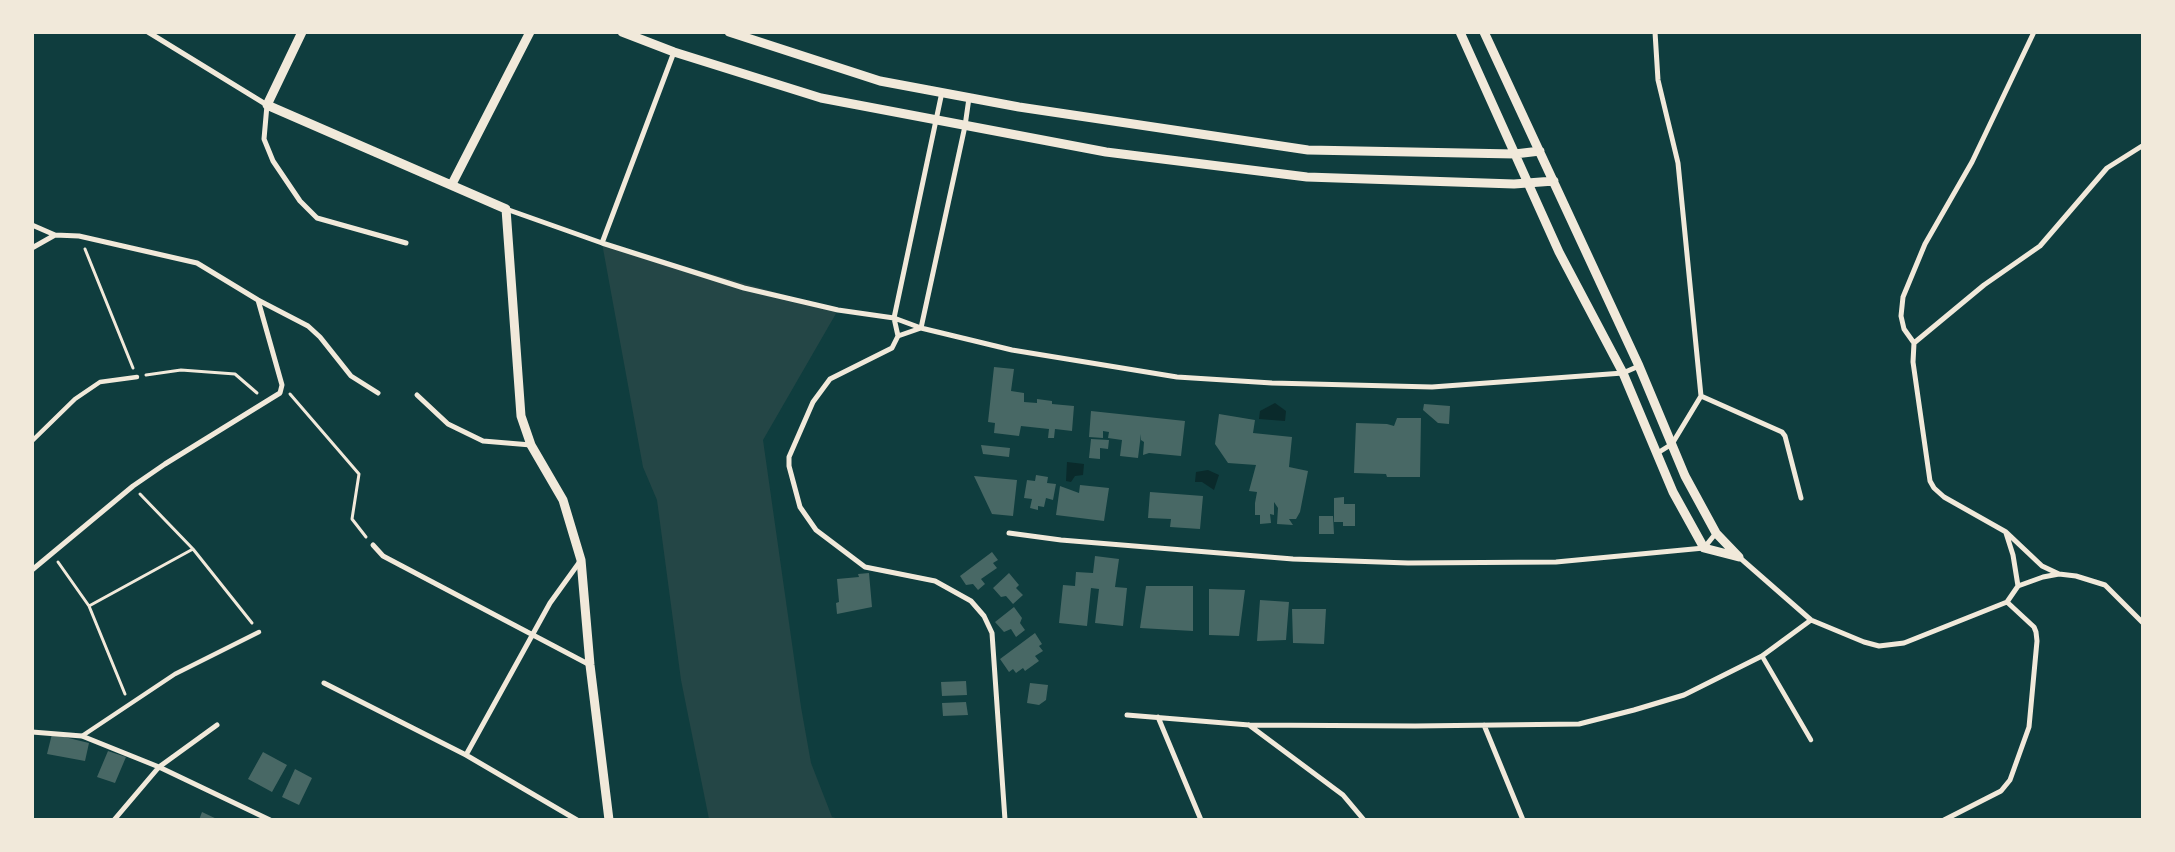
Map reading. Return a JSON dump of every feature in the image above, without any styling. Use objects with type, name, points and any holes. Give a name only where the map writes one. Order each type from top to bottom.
[{"type":"street","points":[[148,32],[267,105],[506,209],[602,243],[744,288],[838,310],[894,318],[921,328],[1012,350],[1167,376],[1272,383],[1432,387],[1622,373],[1639,366]]},
{"type":"street","points":[[302,32],[267,105],[264,139],[273,161],[300,201],[317,218],[406,243]]},
{"type":"street","points":[[452,184],[530,32]]},
{"type":"street","points":[[622,32],[674,52],[821,98],[1106,152],[1307,177],[1528,183],[1554,181]]},
{"type":"street","points":[[729,32],[880,81],[1019,107],[1308,150],[1515,154],[1540,151]]},
{"type":"street","points":[[1460,32],[1559,252],[1622,373],[1672,492],[1704,548]]},
{"type":"street","points":[[1484,32],[1639,366],[1685,476],[1716,533],[1739,557],[1811,620],[1864,642],[1879,646],[1904,643],[2007,602],[2018,586],[2043,577],[2059,574],[2076,576],[2105,585],[2142,622]]},
{"type":"street","points":[[1655,32],[1658,80],[1678,163],[1701,396],[1672,444],[1656,454]]},
{"type":"street","points":[[2034,32],[1972,162],[1925,244],[1903,296],[1901,316],[1904,329],[1914,343],[1913,362],[1930,481],[1934,488],[1944,498],[2006,532],[2042,566],[2059,574]]},
{"type":"street","points":[[602,243],[674,52]]},
{"type":"street","points":[[942,92],[894,318],[898,336],[892,348],[830,379],[813,402],[789,457],[789,466],[800,507],[816,530],[823,536],[866,566],[935,580],[971,601],[984,616],[992,633],[1005,820]]},
{"type":"street","points":[[921,328],[965,126],[969,98]]},
{"type":"street","points":[[1914,343],[1984,285],[2040,246],[2107,168],[2142,146]]},
{"type":"street","points":[[506,209],[521,416],[531,445],[563,500],[581,560],[590,665],[609,820]]},
{"type":"street","points":[[32,225],[55,235],[79,236],[197,263],[258,300],[308,326],[320,337],[350,376],[378,393]]},
{"type":"street","points":[[32,248],[55,235]]},
{"type":"street","points":[[32,570],[133,486],[280,393],[282,385],[258,300]]},
{"type":"street","points":[[898,336],[921,328]]},
{"type":"street","points":[[32,441],[75,398],[100,382],[137,377]]},
{"type":"street","points":[[417,395],[448,424],[483,441],[531,445]]},
{"type":"street","points":[[1701,396],[1782,432],[1785,436],[1801,498]]},
{"type":"street","points":[[2006,532],[2013,555],[2018,586]]},
{"type":"street","points":[[1009,533],[1061,540],[1263,556],[1408,563],[1556,562],[1704,548],[1739,557]]},
{"type":"street","points":[[1704,548],[1716,533]]},
{"type":"street","points":[[373,545],[383,556],[590,665]]},
{"type":"street","points":[[466,755],[550,603],[581,560]]},
{"type":"street","points":[[1944,820],[2001,791],[2010,780],[2029,727],[2037,641],[2036,632],[2034,627],[2007,602]]},
{"type":"street","points":[[1127,715],[1249,725],[1579,724],[1684,695],[1762,656],[1811,620]]},
{"type":"street","points":[[82,736],[175,674],[259,632]]},
{"type":"street","points":[[1762,656],[1811,740]]},
{"type":"street","points":[[324,683],[466,755],[577,820]]},
{"type":"street","points":[[1158,717],[1201,820]]},
{"type":"street","points":[[114,820],[159,767],[217,725]]},
{"type":"street","points":[[1249,725],[1343,795],[1364,820]]},
{"type":"street","points":[[1484,725],[1523,820]]},
{"type":"street","points":[[32,732],[82,736],[159,767],[270,820]]},
{"type":"path","points":[[79,236],[137,377],[181,370],[235,374],[255,393],[280,393]]},
{"type":"path","points":[[282,385],[359,474],[352,519],[373,545]]},
{"type":"path","points":[[133,486],[193,549],[259,632]]},
{"type":"path","points":[[89,606],[193,549]]},
{"type":"path","points":[[52,553],[89,606],[130,704]]},
{"type":"shaded area","points":[[602,243],[838,310],[763,440],[801,707],[811,763],[832,817],[839,819],[709,819],[681,680],[657,500],[643,467]]},
{"type":"shaded area","points":[[1275,403],[1286,411],[1285,421],[1259,419],[1260,411]]},
{"type":"shaded area","points":[[1067,462],[1084,464],[1083,475],[1075,476],[1071,482],[1066,481]]},
{"type":"shaded area","points":[[1208,470],[1219,475],[1214,490],[1202,482],[1195,482],[1196,472]]},
{"type":"building","points":[[994,367],[1014,369],[1011,391],[1024,393],[1024,402],[1037,403],[1037,399],[1052,401],[1052,404],[1074,406],[1072,431],[1055,429],[1054,438],[1048,438],[1049,429],[1021,426],[1019,436],[994,433],[995,423],[988,422]]},
{"type":"building","points":[[1424,404],[1450,406],[1449,424],[1438,423],[1423,410]]},
{"type":"building","points":[[1091,411],[1185,421],[1181,456],[1149,453],[1143,455],[1144,442],[1141,440],[1141,434],[1138,458],[1120,456],[1122,440],[1108,438],[1109,432],[1103,431],[1103,438],[1089,437]]},
{"type":"building","points":[[1219,414],[1255,420],[1253,433],[1292,437],[1289,467],[1308,471],[1300,512],[1296,519],[1289,519],[1293,525],[1277,524],[1278,508],[1274,502],[1274,515],[1270,514],[1271,523],[1260,524],[1260,515],[1255,515],[1257,492],[1249,491],[1256,465],[1228,463],[1215,444]]},
{"type":"building","points":[[1397,418],[1421,418],[1420,477],[1387,477],[1386,474],[1354,473],[1356,423],[1394,426]]},
{"type":"building","points":[[1091,439],[1109,440],[1108,449],[1100,448],[1100,459],[1089,458]]},
{"type":"building","points":[[981,445],[1010,448],[1009,457],[983,454]]},
{"type":"building","points":[[1036,475],[1048,477],[1047,483],[1056,484],[1053,500],[1046,498],[1044,507],[1038,506],[1038,510],[1030,508],[1032,499],[1024,498],[1027,480],[1035,481]]},
{"type":"building","points":[[974,476],[1017,480],[1013,516],[992,514]]},
{"type":"building","points":[[1080,485],[1109,488],[1104,521],[1056,515],[1060,486],[1079,493]]},
{"type":"building","points":[[1150,492],[1203,496],[1200,529],[1170,527],[1171,519],[1148,518]]},
{"type":"building","points":[[1344,497],[1344,504],[1355,504],[1355,526],[1343,526],[1343,522],[1334,522],[1334,498]]},
{"type":"building","points":[[1319,516],[1333,516],[1334,534],[1319,534]]},
{"type":"building","points":[[992,552],[998,560],[993,563],[997,568],[981,579],[985,584],[978,590],[973,584],[966,585],[960,576]]},
{"type":"building","points":[[1095,556],[1119,559],[1115,587],[1127,588],[1123,626],[1095,623],[1099,589],[1091,588],[1087,626],[1059,623],[1063,585],[1075,586],[1076,572],[1093,573]]},
{"type":"building","points":[[869,573],[872,607],[837,614],[836,603],[839,602],[837,579],[859,577],[858,574]]},
{"type":"building","points":[[1009,573],[1019,585],[1016,588],[1023,595],[1013,604],[1006,596],[1001,597],[993,588]]},
{"type":"building","points":[[1146,586],[1193,586],[1193,631],[1140,628]]},
{"type":"building","points":[[1209,589],[1245,590],[1239,636],[1209,635]]},
{"type":"building","points":[[1260,600],[1289,602],[1286,640],[1257,641]]},
{"type":"building","points":[[1014,607],[1022,618],[1020,623],[1025,630],[1016,637],[1011,629],[1004,632],[995,622]]},
{"type":"building","points":[[1292,609],[1326,609],[1324,644],[1293,643]]},
{"type":"building","points":[[1035,633],[1042,644],[1039,646],[1043,651],[1035,656],[1039,661],[1025,671],[1023,668],[1016,673],[1013,669],[1009,672],[1000,659]]},
{"type":"building","points":[[966,681],[967,695],[942,696],[941,682]]},
{"type":"building","points":[[1030,683],[1048,685],[1046,700],[1039,705],[1027,703]]},
{"type":"building","points":[[966,702],[968,715],[943,716],[942,703]]},
{"type":"building","points":[[52,734],[89,743],[85,761],[47,754]]},
{"type":"building","points":[[108,751],[126,757],[115,783],[97,777]]},
{"type":"building","points":[[263,752],[287,765],[272,792],[248,779]]},
{"type":"building","points":[[295,769],[312,778],[299,805],[282,797]]},
{"type":"building","points":[[202,812],[219,820],[199,820]]}]
